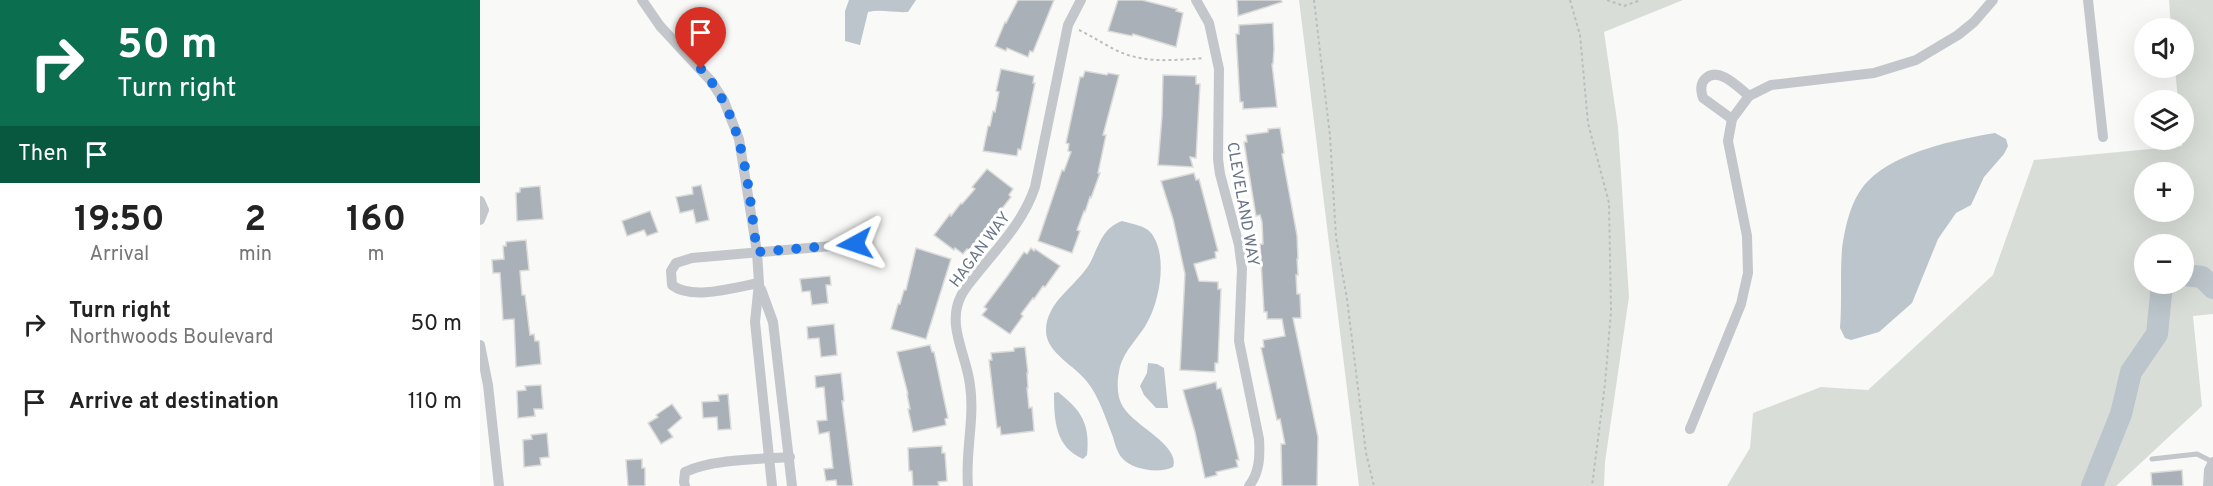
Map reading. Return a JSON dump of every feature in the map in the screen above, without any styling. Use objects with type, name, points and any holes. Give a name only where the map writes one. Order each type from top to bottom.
[{"type":"street","points":[[642,0],[660,26],[711,81],[724,101],[741,147],[757,252],[759,283],[755,322],[772,486]]},
{"type":"street","name":"HAGAN WAY","points":[[968,486],[971,395],[957,330],[956,308],[965,288],[1017,224],[1035,187],[1068,25],[1081,0]]},
{"type":"street","name":"CLEVELAND WAY","points":[[1196,0],[1209,23],[1217,56],[1219,69],[1218,159],[1241,258],[1239,341],[1260,453],[1258,468],[1249,486]]},
{"type":"street","points":[[1690,429],[1741,304],[1748,273],[1747,236],[1728,141],[1732,119],[1749,96],[1771,85],[1874,73],[1916,60],[1958,35],[1974,22],[1993,0]]},
{"type":"street","points":[[2088,0],[2103,137]]},
{"type":"street","points":[[1732,119],[1702,98],[1701,86],[1705,79],[1712,75],[1723,77],[1749,96]]},
{"type":"street","points":[[480,201],[484,210],[480,220]]},
{"type":"street","points":[[759,283],[693,293],[678,290],[672,285],[671,271],[676,263],[692,258],[855,244]]},
{"type":"street","points":[[759,283],[773,322],[792,486]]},
{"type":"street","points":[[480,345],[488,385],[499,486]]},
{"type":"street","points":[[686,486],[686,472],[697,466],[790,457]]},
{"type":"street","points":[[2208,486],[2209,470],[2213,462]]},
{"type":"lane","points":[[2152,459],[2197,454],[2213,462]]},
{"type":"path","points":[[1314,0],[1330,136],[1336,237],[1347,299],[1366,453],[1374,486]]},
{"type":"path","points":[[1570,0],[1580,35],[1588,123],[1610,203],[1611,311],[1605,384],[1592,486]]},
{"type":"path","points":[[1606,0],[1624,6],[1641,0]]},
{"type":"path","points":[[1068,25],[1136,58],[1168,60],[1217,56]]},
{"type":"path","points":[[1080,35],[1089,35]]},
{"type":"shaded area","points":[[849,0],[916,0],[908,12],[868,12],[860,45],[845,41],[845,11]]},
{"type":"shaded area","points":[[1299,0],[1683,0],[1604,32],[1618,127],[1629,297],[1605,462],[1604,486],[1359,486]]},
{"type":"shaded area","points":[[2169,0],[2213,0],[2213,314],[2193,316],[2202,406],[2116,486],[1727,486],[1750,448],[1753,413],[1821,387],[1868,390],[1993,275],[2034,160],[2140,150],[2194,150],[2194,90],[2177,90],[2176,78],[2194,78],[2194,18],[2170,18]]},
{"type":"shaded area","points":[[1995,133],[2006,139],[2008,146],[1984,177],[1971,205],[1956,213],[1938,239],[1912,303],[1879,332],[1851,340],[1845,338],[1840,328],[1842,249],[1850,213],[1862,188],[1880,171],[1911,154],[1945,143]]},
{"type":"shaded area","points":[[1122,221],[1142,226],[1151,233],[1156,242],[1161,264],[1156,301],[1148,321],[1127,351],[1121,365],[1118,392],[1126,411],[1170,450],[1173,467],[1167,469],[1146,470],[1122,458],[1092,389],[1083,377],[1056,353],[1047,339],[1047,320],[1056,302],[1090,263],[1105,233]]},
{"type":"shaded area","points":[[1148,363],[1164,368],[1168,408],[1156,408],[1144,395],[1140,386],[1147,373]]},
{"type":"shaded area","points":[[1058,392],[1079,412],[1083,419],[1088,444],[1087,455],[1083,459],[1067,447],[1058,432],[1054,393]]},
{"type":"building","points":[[1018,0],[1054,0],[1033,52],[1030,51],[1028,57],[1007,48],[1006,51],[995,46]]},
{"type":"building","points":[[1118,0],[1142,0],[1177,9],[1176,11],[1183,13],[1176,47],[1133,34],[1132,36],[1108,31]]},
{"type":"building","points":[[1237,0],[1281,0],[1282,2],[1238,16]]},
{"type":"building","points":[[1273,23],[1272,64],[1277,107],[1243,109],[1243,102],[1240,102],[1236,34],[1239,34],[1239,25]]},
{"type":"building","points":[[1001,69],[1034,76],[1033,83],[1035,83],[1021,150],[1018,149],[1017,156],[983,151],[988,126],[990,126],[993,111],[995,112],[999,92],[996,91]]},
{"type":"building","points":[[1085,71],[1119,75],[1103,135],[1106,135],[1098,173],[1100,173],[1077,230],[1080,231],[1072,253],[1038,241],[1062,170],[1064,171],[1071,152],[1068,151],[1069,144],[1066,143],[1080,77],[1083,77]]},
{"type":"building","points":[[1163,75],[1196,76],[1196,84],[1200,84],[1196,158],[1190,157],[1193,167],[1158,165]]},
{"type":"building","points":[[1280,128],[1284,153],[1282,154],[1297,235],[1298,275],[1296,275],[1301,318],[1293,318],[1318,437],[1317,486],[1282,486],[1281,444],[1285,444],[1280,419],[1277,420],[1261,348],[1264,347],[1263,340],[1285,336],[1282,319],[1267,319],[1267,312],[1264,312],[1260,244],[1263,244],[1262,222],[1260,215],[1256,216],[1244,142],[1247,142],[1246,135]]},
{"type":"building","points":[[987,169],[1013,189],[1009,195],[1011,197],[969,250],[967,249],[963,254],[934,235],[950,214],[951,216],[975,189],[972,187]]},
{"type":"building","points":[[1194,173],[1196,180],[1199,179],[1218,251],[1215,252],[1216,258],[1194,264],[1199,281],[1218,282],[1218,289],[1221,289],[1218,363],[1215,363],[1215,372],[1180,370],[1185,274],[1173,219],[1161,181]]},
{"type":"building","points":[[701,185],[709,220],[696,223],[693,210],[680,213],[676,197],[693,194],[692,187]]},
{"type":"building","points":[[540,186],[543,219],[517,221],[516,193],[520,192],[520,188]]},
{"type":"building","points":[[650,211],[658,232],[647,236],[644,230],[627,236],[622,221]]},
{"type":"building","points":[[526,240],[529,270],[520,271],[522,295],[525,295],[530,335],[534,334],[535,341],[539,341],[541,364],[516,367],[514,319],[503,320],[500,273],[493,273],[492,260],[504,259],[503,246],[506,246],[506,242]]},
{"type":"building","points":[[916,248],[951,259],[926,339],[891,329],[898,304],[906,290]]},
{"type":"building","points":[[1031,248],[1060,266],[1021,314],[1023,316],[1010,334],[982,315],[987,309],[984,307],[1024,252],[1027,254]]},
{"type":"building","points":[[830,276],[831,285],[826,285],[828,303],[812,305],[810,291],[802,292],[800,279]]},
{"type":"building","points":[[834,324],[837,355],[821,357],[819,338],[808,339],[807,327]]},
{"type":"building","points":[[930,345],[934,352],[948,418],[945,419],[946,425],[913,432],[908,409],[910,409],[908,394],[897,352]]},
{"type":"building","points":[[1025,347],[1029,408],[1032,407],[1034,431],[1001,435],[1000,427],[997,428],[989,360],[992,360],[991,353],[1014,351],[1014,348]]},
{"type":"building","points":[[841,373],[844,401],[842,401],[853,486],[837,486],[836,480],[826,481],[824,469],[833,468],[829,432],[819,434],[817,421],[827,420],[824,387],[816,388],[815,376]]},
{"type":"building","points":[[1216,382],[1217,389],[1221,388],[1239,460],[1236,460],[1238,467],[1216,472],[1217,475],[1205,478],[1183,390]]},
{"type":"building","points":[[541,385],[543,409],[534,409],[535,416],[518,418],[517,391],[526,390],[525,386]]},
{"type":"building","points":[[728,394],[731,429],[718,430],[717,417],[703,418],[702,402],[719,401],[718,395]]},
{"type":"building","points":[[672,404],[682,418],[668,430],[673,437],[661,444],[648,423]]},
{"type":"building","points":[[547,433],[549,457],[540,458],[541,465],[524,467],[523,440],[532,439],[531,435]]},
{"type":"building","points":[[942,446],[942,453],[945,453],[947,481],[938,482],[939,486],[913,486],[912,471],[909,471],[908,448]]},
{"type":"building","points":[[642,459],[642,468],[645,468],[645,486],[628,486],[626,460]]},
{"type":"building","points":[[2182,470],[2183,486],[2152,486],[2151,473]]},
{"type":"waterway","points":[[2194,276],[2202,277],[2213,288]]},
{"type":"waterway","points":[[2092,486],[2121,414],[2131,372],[2157,334],[2161,294]]},
{"type":"route","points":[[701,69],[724,101],[739,139],[757,252],[855,244]]}]
